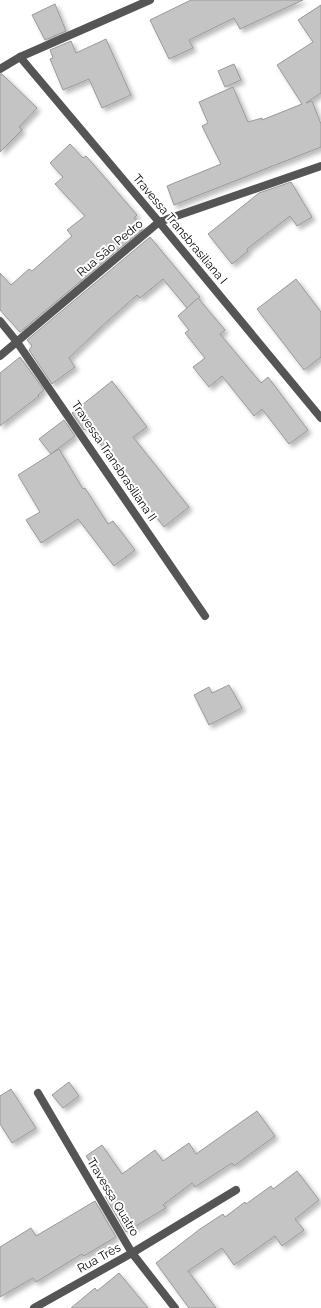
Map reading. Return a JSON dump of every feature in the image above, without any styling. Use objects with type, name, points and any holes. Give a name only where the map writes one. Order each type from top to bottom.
[{"type":"street","points":[[0,68],[20,57],[139,2],[150,0]]},
{"type":"street","name":"Travessa Transbrasiliana I","points":[[20,57],[321,418]]},
{"type":"street","name":"Rua São Pedro","points":[[0,356],[159,222],[321,166]]},
{"type":"street","name":"Travessa Transbrasiliana II","points":[[0,321],[17,342],[205,616]]},
{"type":"street","name":"Travessa Quatro","points":[[38,1093],[132,1253],[175,1308]]},
{"type":"street","name":"Rua Três","points":[[34,1308],[132,1253],[236,1190]]},
{"type":"building","points":[[191,0],[303,0],[240,29],[234,18],[189,40],[193,48],[169,59],[150,20]]},
{"type":"building","points":[[55,4],[66,31],[45,40],[32,15]]},
{"type":"building","points":[[321,5],[321,93],[306,103],[312,101],[321,124],[321,147],[174,205],[167,186],[221,164],[202,126],[208,123],[199,102],[233,87],[248,122],[262,118],[262,120],[302,104],[277,65],[313,42],[298,20]]},
{"type":"building","points":[[106,39],[131,95],[102,108],[89,79],[63,90],[50,59],[53,58],[50,50],[71,41],[76,53]]},
{"type":"building","points":[[234,64],[241,80],[225,87],[218,71]]},
{"type":"building","points":[[0,74],[2,74],[37,108],[19,127],[22,130],[0,152]]},
{"type":"building","points":[[70,144],[83,158],[86,156],[137,215],[134,218],[143,229],[20,332],[0,310],[0,273],[11,285],[29,269],[32,271],[72,236],[67,230],[85,216],[55,184],[63,177],[50,163]]},
{"type":"building","points":[[291,182],[312,217],[297,226],[290,216],[247,249],[248,251],[232,264],[208,234],[259,193]]},
{"type":"building","points":[[150,237],[200,297],[187,308],[163,279],[140,298],[137,295],[101,327],[69,358],[75,367],[52,384],[29,350],[32,346],[27,340]]},
{"type":"building","points":[[296,279],[321,312],[321,357],[304,370],[257,309]]},
{"type":"building","points":[[198,298],[225,330],[220,334],[261,383],[268,377],[308,430],[289,444],[262,409],[254,416],[222,376],[209,387],[193,367],[205,358],[185,333],[189,330],[178,316]]},
{"type":"building","points":[[20,357],[44,390],[38,395],[39,396],[0,426],[0,373]]},
{"type":"building","points":[[112,381],[147,427],[133,437],[189,507],[164,527],[108,457],[109,456],[88,427],[84,430],[72,413]]},
{"type":"building","points":[[64,420],[75,436],[51,454],[39,439]]},
{"type":"building","points":[[59,449],[83,489],[85,488],[108,524],[113,521],[135,550],[114,566],[78,519],[41,543],[26,520],[40,512],[18,475]]},
{"type":"building","points":[[229,685],[242,708],[209,725],[194,695],[209,687],[212,693]]},
{"type":"building","points":[[69,1082],[79,1096],[63,1108],[52,1095]]},
{"type":"building","points":[[11,1089],[36,1128],[12,1143],[0,1124],[0,1096]]},
{"type":"building","points":[[257,1111],[275,1136],[234,1166],[232,1163],[195,1187],[192,1183],[163,1205],[166,1208],[126,1232],[105,1196],[111,1192],[86,1156],[102,1145],[122,1174],[155,1150],[163,1161],[189,1143],[196,1154]]},
{"type":"building","points":[[297,1171],[319,1200],[295,1219],[304,1230],[282,1246],[275,1236],[234,1265],[222,1248],[188,1271],[216,1308],[189,1308],[156,1263],[200,1229],[223,1214],[225,1217],[245,1202],[246,1204],[271,1186],[273,1189]]},
{"type":"building","points":[[95,1201],[116,1237],[84,1256],[82,1254],[36,1282],[33,1278],[0,1297],[0,1247],[31,1228],[36,1236]]},
{"type":"building","points":[[119,1273],[148,1308],[71,1308],[95,1288],[97,1291]]}]
